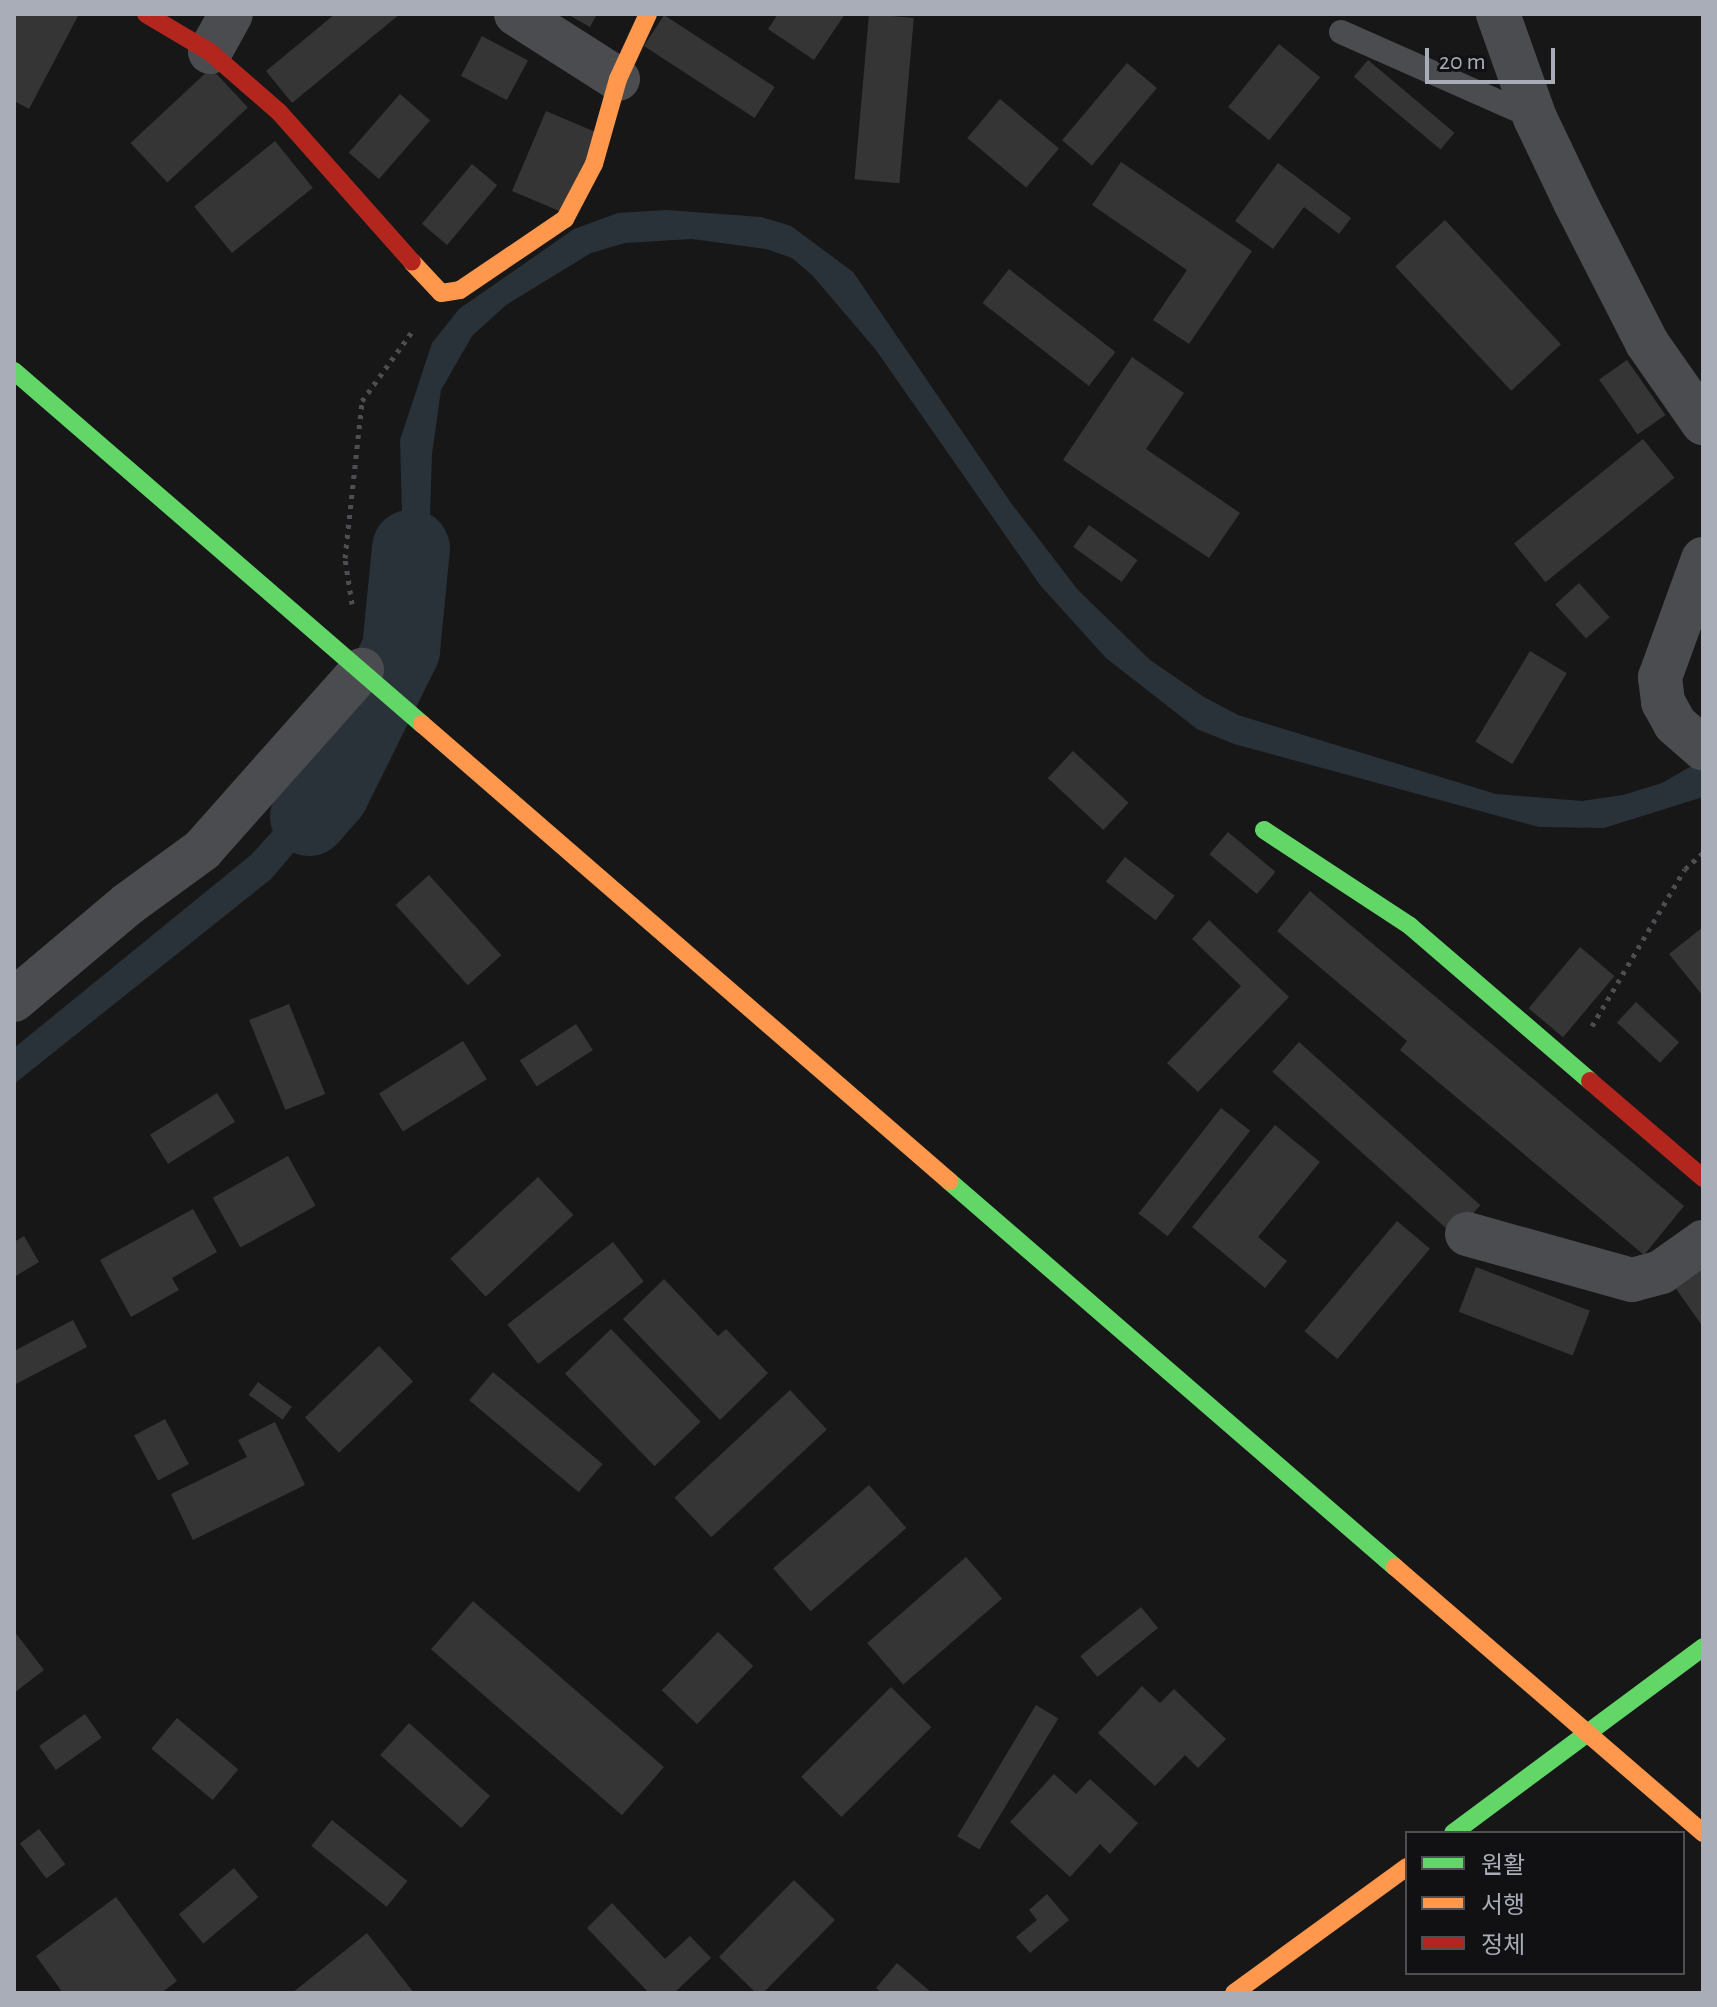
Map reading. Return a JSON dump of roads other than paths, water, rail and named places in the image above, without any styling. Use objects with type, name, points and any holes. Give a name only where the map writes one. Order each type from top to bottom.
[{"type":"main road","points":[[146,14],[210,52],[279,112],[338,184],[441,293],[460,290],[565,219],[594,164],[618,79],[648,14]]},
{"type":"main road","points":[[14,371],[1254,1440],[1587,1735],[1703,1833]]},
{"type":"main road","points":[[1264,830],[1410,926],[1703,1178]]},
{"type":"main road","points":[[1456,1831],[1703,1647]]},
{"type":"main road","points":[[1234,1993],[1405,1868]]},
{"type":"street","points":[[210,52],[231,14]]},
{"type":"street","points":[[516,14],[618,79]]},
{"type":"street","points":[[1498,14],[1535,118],[1647,343],[1703,423]]},
{"type":"street","points":[[1703,559],[1660,677],[1663,702],[1675,724],[1703,748]]},
{"type":"street","points":[[14,1000],[202,850],[362,670]]},
{"type":"street","points":[[1467,1234],[1632,1280],[1661,1272],[1703,1242]]},
{"type":"lane","points":[[1341,32],[1535,118]]},
{"type":"waterway","points":[[309,817],[330,793],[401,650],[411,548]]}]
